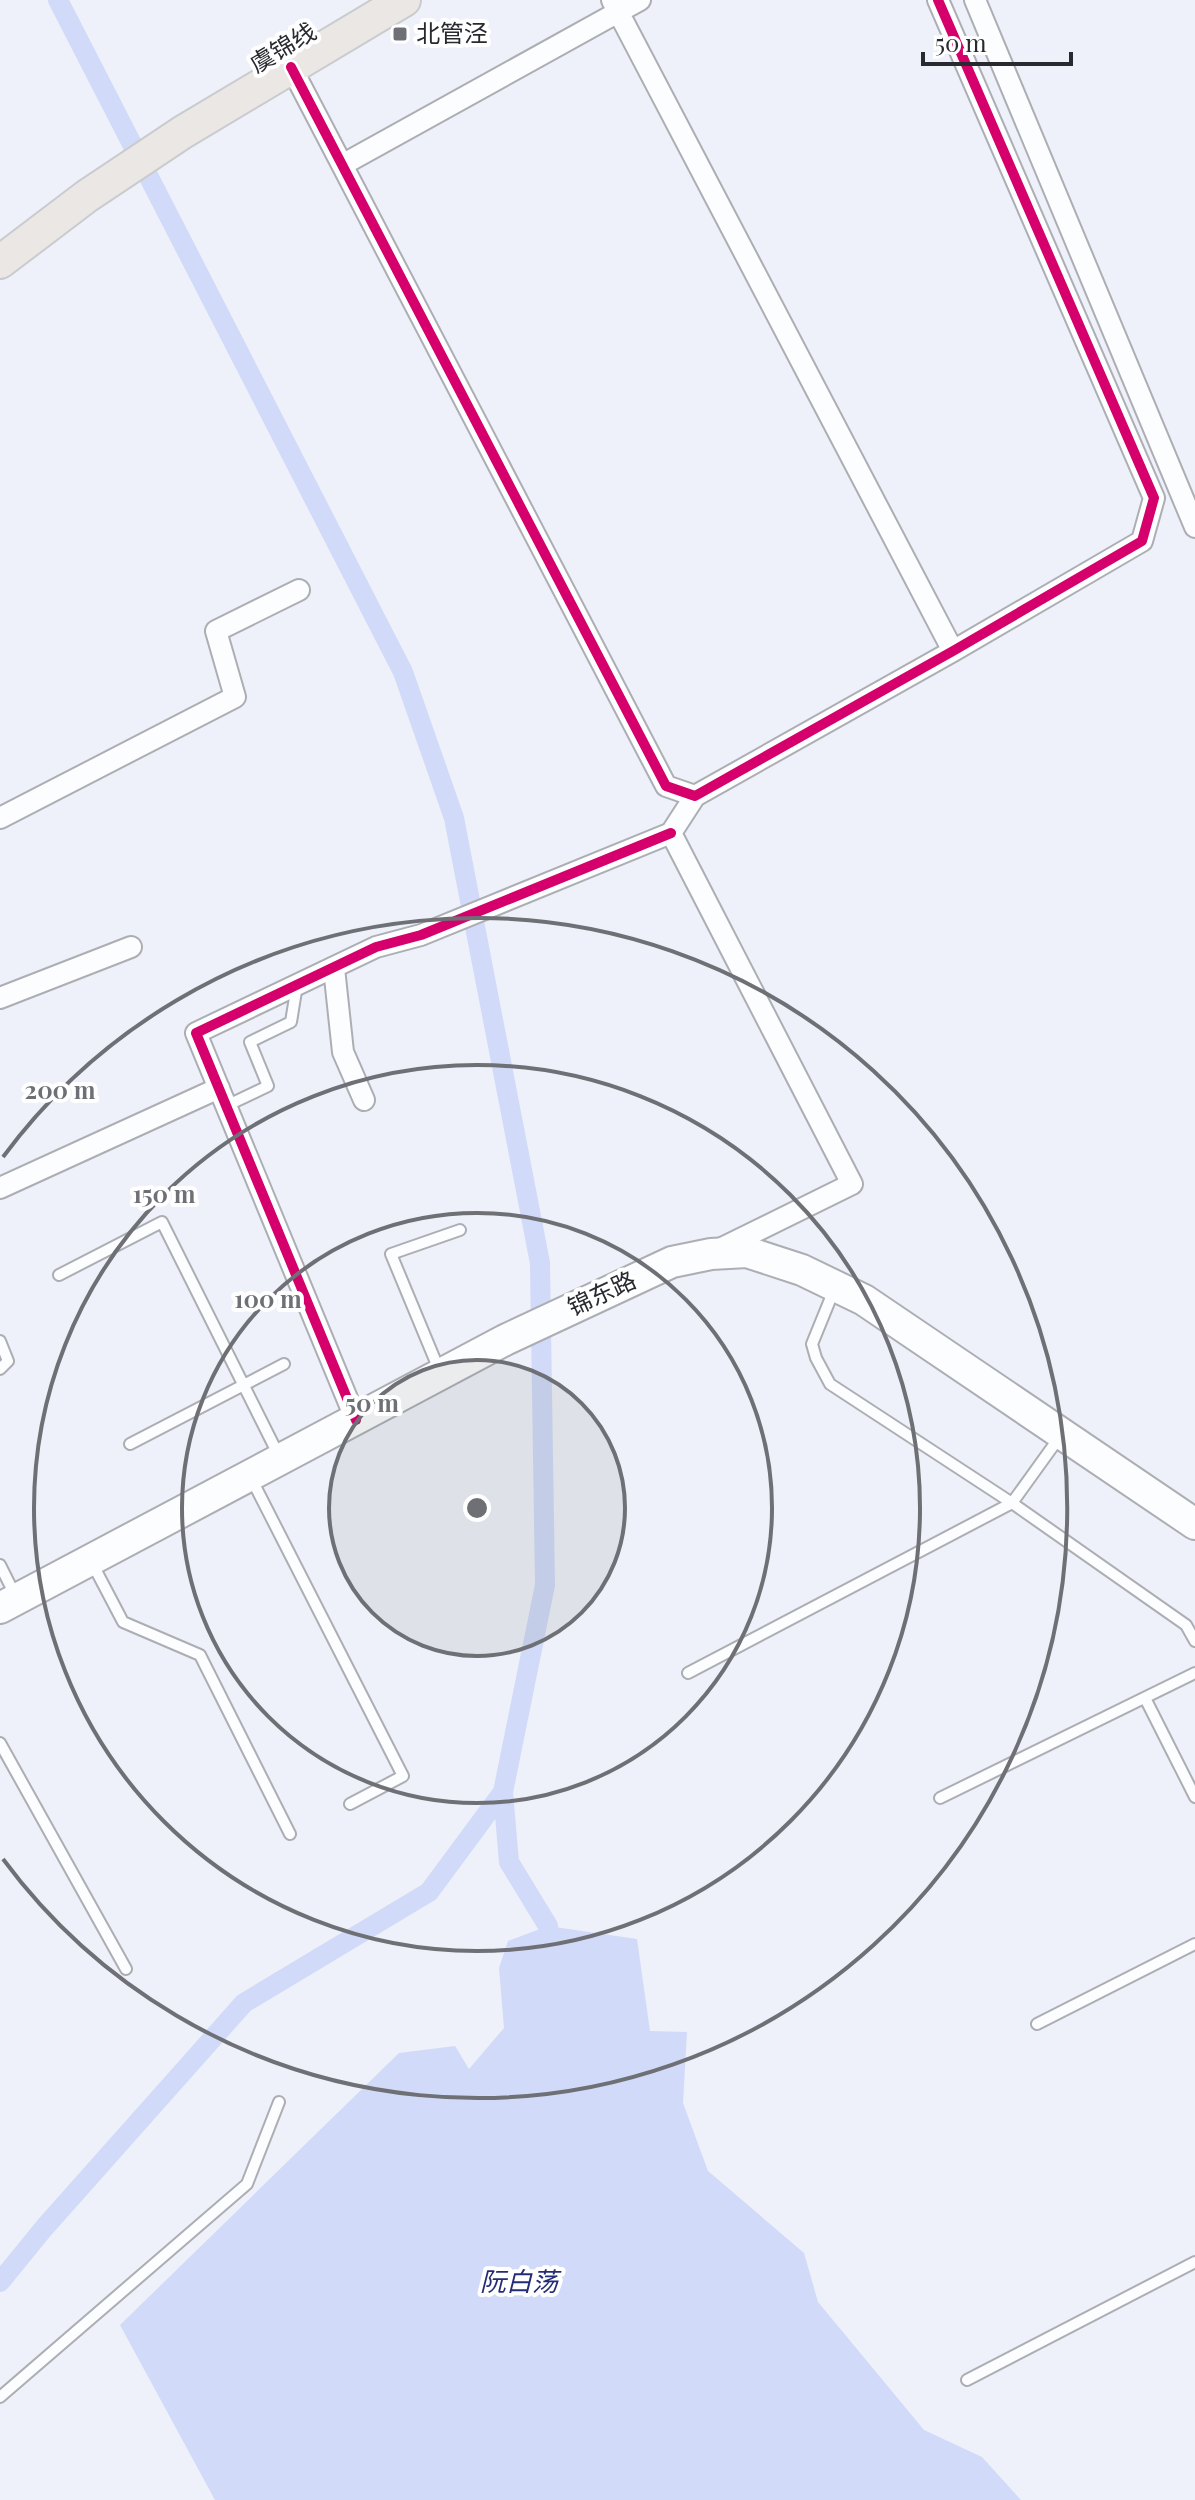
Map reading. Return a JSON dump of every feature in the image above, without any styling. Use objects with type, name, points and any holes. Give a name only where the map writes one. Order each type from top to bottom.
[{"type":"main road","name":"虞锦线","points":[[0,262],[87,196],[183,132],[404,0]]},
{"type":"main road","name":"锦东路","points":[[8,1603],[505,1340],[672,1262],[711,1254],[747,1252],[802,1270],[864,1300],[1195,1524]]},
{"type":"street","points":[[342,165],[616,6],[640,0]]},
{"type":"street","points":[[356,1420],[196,1033],[376,947],[421,935],[671,833],[695,796],[1142,541],[1154,498],[938,0]]},
{"type":"street","points":[[975,0],[1195,527]]},
{"type":"street","points":[[616,6],[953,651]]},
{"type":"street","points":[[291,67],[666,786],[695,796]]},
{"type":"street","points":[[0,818],[235,697],[216,631],[299,590]]},
{"type":"street","points":[[671,833],[852,1184],[711,1254]]},
{"type":"street","points":[[0,998],[131,947]]},
{"type":"street","points":[[334,968],[343,1052],[364,1100]]},
{"type":"street","points":[[0,1188],[223,1097]]},
{"type":"lane","points":[[223,1097],[268,1086],[250,1042],[291,1022],[297,985]]},
{"type":"lane","points":[[59,1275],[162,1222],[280,1458]]},
{"type":"lane","points":[[441,1375],[391,1254],[460,1230]]},
{"type":"lane","points":[[836,1287],[812,1344],[830,1384],[1012,1503],[1191,1628],[1195,1641]]},
{"type":"lane","points":[[0,1341],[8,1361],[0,1369]]},
{"type":"lane","points":[[130,1444],[284,1364]]},
{"type":"lane","points":[[688,1673],[1012,1503],[1062,1434]]},
{"type":"lane","points":[[250,1476],[403,1776],[350,1804]]},
{"type":"lane","points":[[90,1560],[123,1622],[200,1655],[290,1834]]},
{"type":"lane","points":[[0,1565],[8,1603]]},
{"type":"lane","points":[[940,1798],[1195,1673]]},
{"type":"lane","points":[[1145,1698],[1195,1797]]},
{"type":"lane","points":[[0,1743],[126,1969]]},
{"type":"lane","points":[[1037,2024],[1195,1944]]},
{"type":"lane","points":[[0,2397],[247,2184],[279,2102]]},
{"type":"lane","points":[[967,2380],[1195,2262]]},
{"type":"water","name":"阮白荡","points":[[548,1926],[637,1939],[650,2031],[687,2032],[683,2103],[708,2171],[804,2253],[818,2302],[924,2430],[982,2457],[1021,2500],[215,2500],[120,2325],[399,2053],[455,2046],[469,2069],[504,2028],[499,1968],[508,1941]]},
{"type":"waterway","points":[[0,2282],[44,2228],[244,2003],[429,1892],[503,1792],[545,1585],[540,1263],[454,818],[403,672],[58,0]]},
{"type":"waterway","points":[[503,1792],[509,1862],[548,1926]]},
{"type":"cycle path","points":[[291,67],[666,786],[695,796],[1142,541],[1154,498],[938,0]]},
{"type":"cycle path","points":[[356,1420],[196,1033],[376,947],[421,935],[671,833]]},
{"type":"place","name":"北管泾","points":[[400,34]]}]
